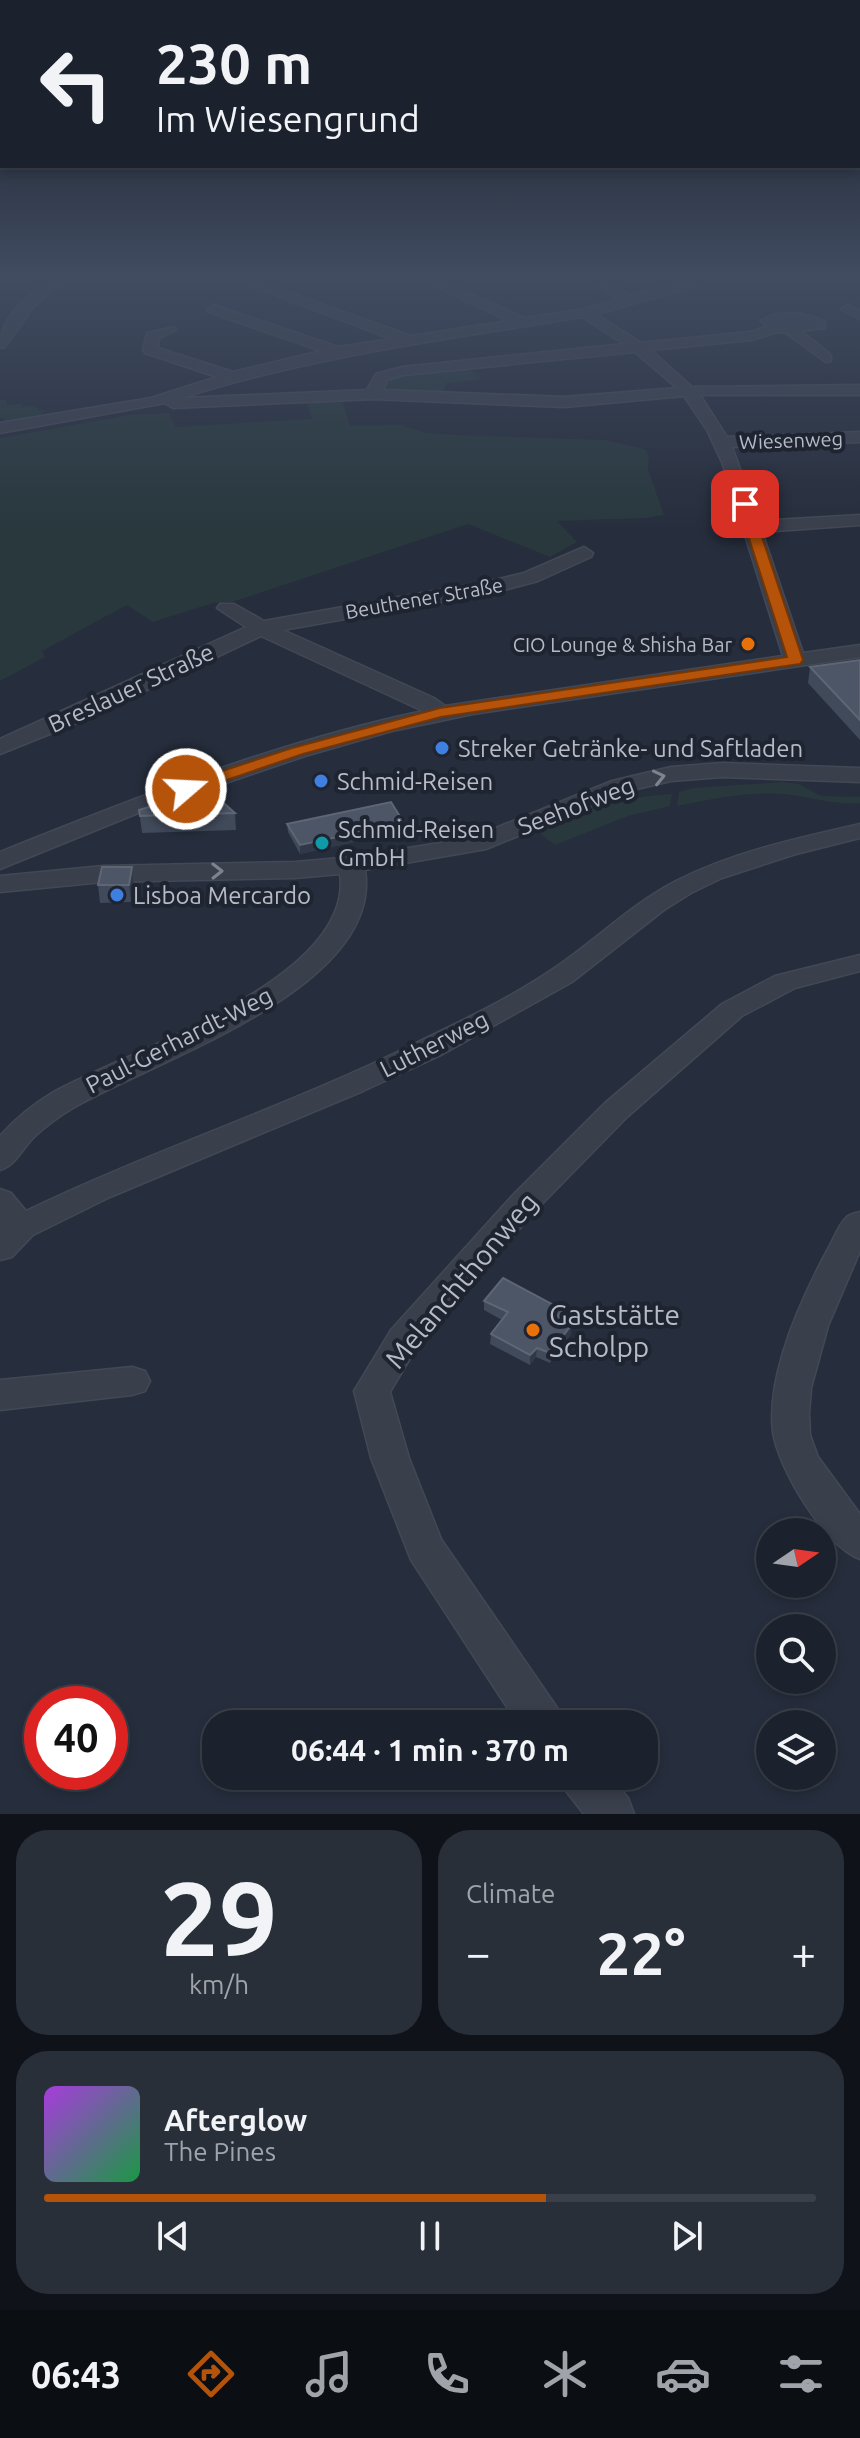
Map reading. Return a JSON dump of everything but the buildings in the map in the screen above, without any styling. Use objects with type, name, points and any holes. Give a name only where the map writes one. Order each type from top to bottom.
[{"type":"street","points":[[188,363],[232,377]]},
{"type":"street","points":[[0,428],[153,402],[232,377],[292,363]]},
{"type":"street","points":[[373,394],[381,377],[402,371],[480,363]]},
{"type":"street","points":[[654,363],[688,392],[723,442],[795,660]]},
{"type":"street","points":[[153,402],[191,404],[373,394],[564,402],[688,392],[860,390]]},
{"type":"street","name":"Wiesenweg","points":[[723,442],[860,437]]},
{"type":"street","points":[[752,527],[860,520]]},
{"type":"street","name":"Beuthener Straße","points":[[261,628],[496,586],[531,577],[584,553]]},
{"type":"street","points":[[227,608],[261,628],[426,703],[440,713]]},
{"type":"street","name":"Breslauer Straße","points":[[0,747],[261,628]]},
{"type":"street","points":[[0,861],[114,814],[248,767],[376,728],[440,713],[860,651]]},
{"type":"street","name":"Seehofweg","points":[[0,884],[103,874],[295,870],[352,865],[477,844],[620,786],[671,774],[722,770],[860,775]]},
{"type":"street","points":[[796,774],[821,787],[860,790]]},
{"type":"street","name":"Lutherweg","points":[[11,1237],[99,1189],[353,1084],[431,1048],[562,976],[655,904],[713,873],[788,848],[860,831]]},
{"type":"street","name":"Seehofweg","points":[[41,844],[67,866],[103,874]]},
{"type":"street","name":"Paul-Gerhardt-Weg","points":[[0,1159],[14,1136],[65,1098],[247,1009],[299,975],[328,946],[347,916],[355,893],[352,865]]},
{"type":"street","name":"Melanchthonweg","points":[[534,1710],[425,1548],[390,1458],[372,1391],[403,1340],[523,1204],[616,1110],[732,1010],[785,982],[860,963]]},
{"type":"street","points":[[0,1201],[11,1237]]},
{"type":"street","points":[[860,1224],[846,1242],[823,1294],[790,1410],[791,1433],[802,1463],[860,1542]]},
{"type":"street","points":[[0,1395],[132,1381]]},
{"type":"street","points":[[593,1790],[612,1814]]},
{"type":"shaded area","points":[[465,366],[482,379],[446,383],[442,394],[382,389],[390,377]]},
{"type":"shaded area","points":[[0,400],[7,400],[6,405],[23,404],[20,407],[34,406],[39,409],[37,411],[49,410],[41,413],[42,416],[10,423],[0,417]]},
{"type":"shaded area","points":[[342,400],[350,426],[401,425],[426,433],[605,440],[645,449],[649,456],[648,470],[664,515],[557,521],[577,542],[550,557],[468,524],[232,602],[213,603],[153,622],[127,605],[42,651],[45,657],[0,681],[0,438],[130,415],[169,413],[175,427],[312,419],[307,401]]},
{"type":"shaded area","points":[[783,782],[799,784],[821,796],[860,797],[860,803],[762,794],[677,806],[679,792],[693,788]]},
{"type":"shaded area","points":[[672,794],[670,806],[628,816],[555,845],[540,833],[543,828],[606,805]]},
{"type":"place","name":"CIO Lounge & Shisha Bar","points":[[748,644]]},
{"type":"place","name":"Streker Getränke- und Saftladen","points":[[442,748]]},
{"type":"place","name":"Schmid-Reisen","points":[[321,781]]},
{"type":"place","name":"Schmid-Reisen GmbH","points":[[322,843]]},
{"type":"place","name":"Lisboa Mercardo","points":[[117,895]]},
{"type":"place","name":"Gaststätte Scholpp","points":[[533,1330]]},
{"type":"route","points":[[186,789],[297,751],[440,713],[795,660],[745,504]]}]
